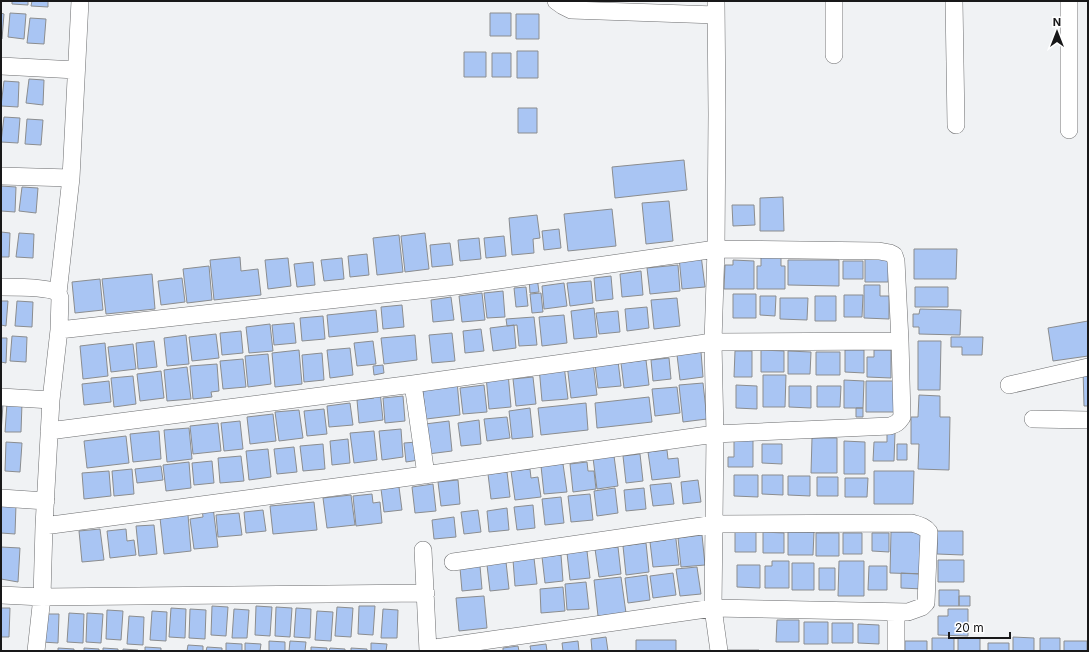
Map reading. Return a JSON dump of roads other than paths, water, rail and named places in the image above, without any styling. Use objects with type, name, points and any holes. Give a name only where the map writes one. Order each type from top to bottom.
[{"type":"street","points":[[36,651],[42,597],[44,526],[51,400],[59,330],[60,298],[58,293],[71,178],[80,1]]},
{"type":"street","points":[[556,1],[572,10],[716,8],[716,249],[713,342],[715,524],[713,608],[719,651]]},
{"type":"street","points":[[834,1],[834,55]]},
{"type":"street","points":[[954,1],[956,125]]},
{"type":"street","points":[[1069,1],[1069,130]]},
{"type":"street","points":[[1,66],[76,70]]},
{"type":"street","points":[[1,176],[71,178]]},
{"type":"street","points":[[44,526],[715,434],[890,426],[898,422],[902,417],[896,261],[894,255],[879,251],[716,249],[456,286],[59,330]]},
{"type":"street","points":[[1,287],[46,289],[58,293]]},
{"type":"street","points":[[49,431],[413,384],[713,342],[900,341]]},
{"type":"street","points":[[1009,385],[1088,366]]},
{"type":"street","points":[[413,384],[426,474]]},
{"type":"street","points":[[1,397],[51,400]]},
{"type":"street","points":[[1033,419],[1088,420]]},
{"type":"street","points":[[1,498],[46,501]]},
{"type":"street","points":[[424,550],[428,650],[713,608],[908,612],[922,608],[926,603],[929,532],[921,525],[912,523],[715,524],[452,562]]},
{"type":"street","points":[[1,595],[42,597],[426,593]]},
{"type":"street","points":[[896,612],[896,651]]}]
